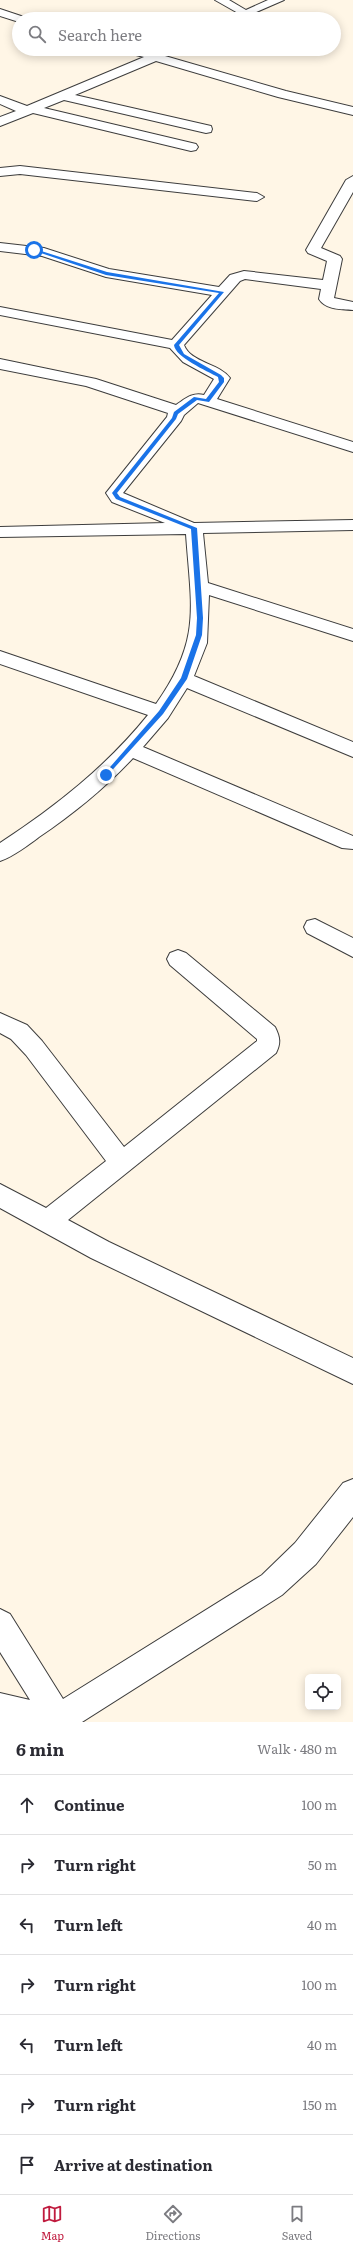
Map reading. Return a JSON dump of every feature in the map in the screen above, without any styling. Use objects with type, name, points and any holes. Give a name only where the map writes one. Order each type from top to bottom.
[{"type":"street","points":[[221,0],[242,12]]},
{"type":"street","points":[[250,12],[278,0]]},
{"type":"street","points":[[0,12],[12,16]]},
{"type":"street","points":[[152,56],[276,92],[353,111]]},
{"type":"street","points":[[0,122],[156,57]]},
{"type":"street","points":[[64,96],[206,129]]},
{"type":"street","points":[[0,100],[30,110],[191,146]]},
{"type":"street","points":[[0,172],[20,170],[257,197]]},
{"type":"street","points":[[353,180],[313,249],[335,259],[326,296],[329,301],[353,306]]},
{"type":"street","points":[[0,247],[44,252],[106,273],[222,292]]},
{"type":"street","points":[[176,345],[235,278],[242,275],[328,285]]},
{"type":"street","points":[[0,311],[176,345]]},
{"type":"street","points":[[176,345],[177,349],[182,355],[222,378],[221,382],[207,401]]},
{"type":"street","points":[[0,364],[90,382],[170,408],[176,413]]},
{"type":"street","points":[[193,528],[118,498],[114,493],[175,418],[176,413],[196,398],[353,447]]},
{"type":"street","points":[[0,532],[353,525]]},
{"type":"street","points":[[4,844],[68,806],[95,784],[130,750],[161,713],[184,679],[199,635],[198,586],[193,528]]},
{"type":"street","points":[[0,544],[27,532]]},
{"type":"street","points":[[198,586],[353,635]]},
{"type":"street","points":[[0,657],[161,713]]},
{"type":"street","points":[[184,679],[353,750]]},
{"type":"street","points":[[130,750],[349,843]]},
{"type":"street","points":[[315,927],[353,948]]},
{"type":"street","points":[[48,1221],[268,1046],[269,1040],[267,1034],[178,959]]},
{"type":"street","points":[[0,1022],[19,1032],[34,1048],[121,1162]]},
{"type":"street","points":[[0,1195],[100,1250],[353,1371]]},
{"type":"street","points":[[0,1708],[40,1719],[58,1718],[272,1585],[303,1558],[353,1493]]},
{"type":"street","points":[[0,1624],[58,1718]]},
{"type":"route","points":[[34,250],[44,252],[92,270],[222,292],[176,345],[177,349],[182,355],[222,378],[221,382],[207,401],[194,398],[176,413],[175,418],[114,493],[118,498],[194,528],[200,618],[199,635],[194,654],[184,679],[161,713],[130,750],[106,775]]}]
